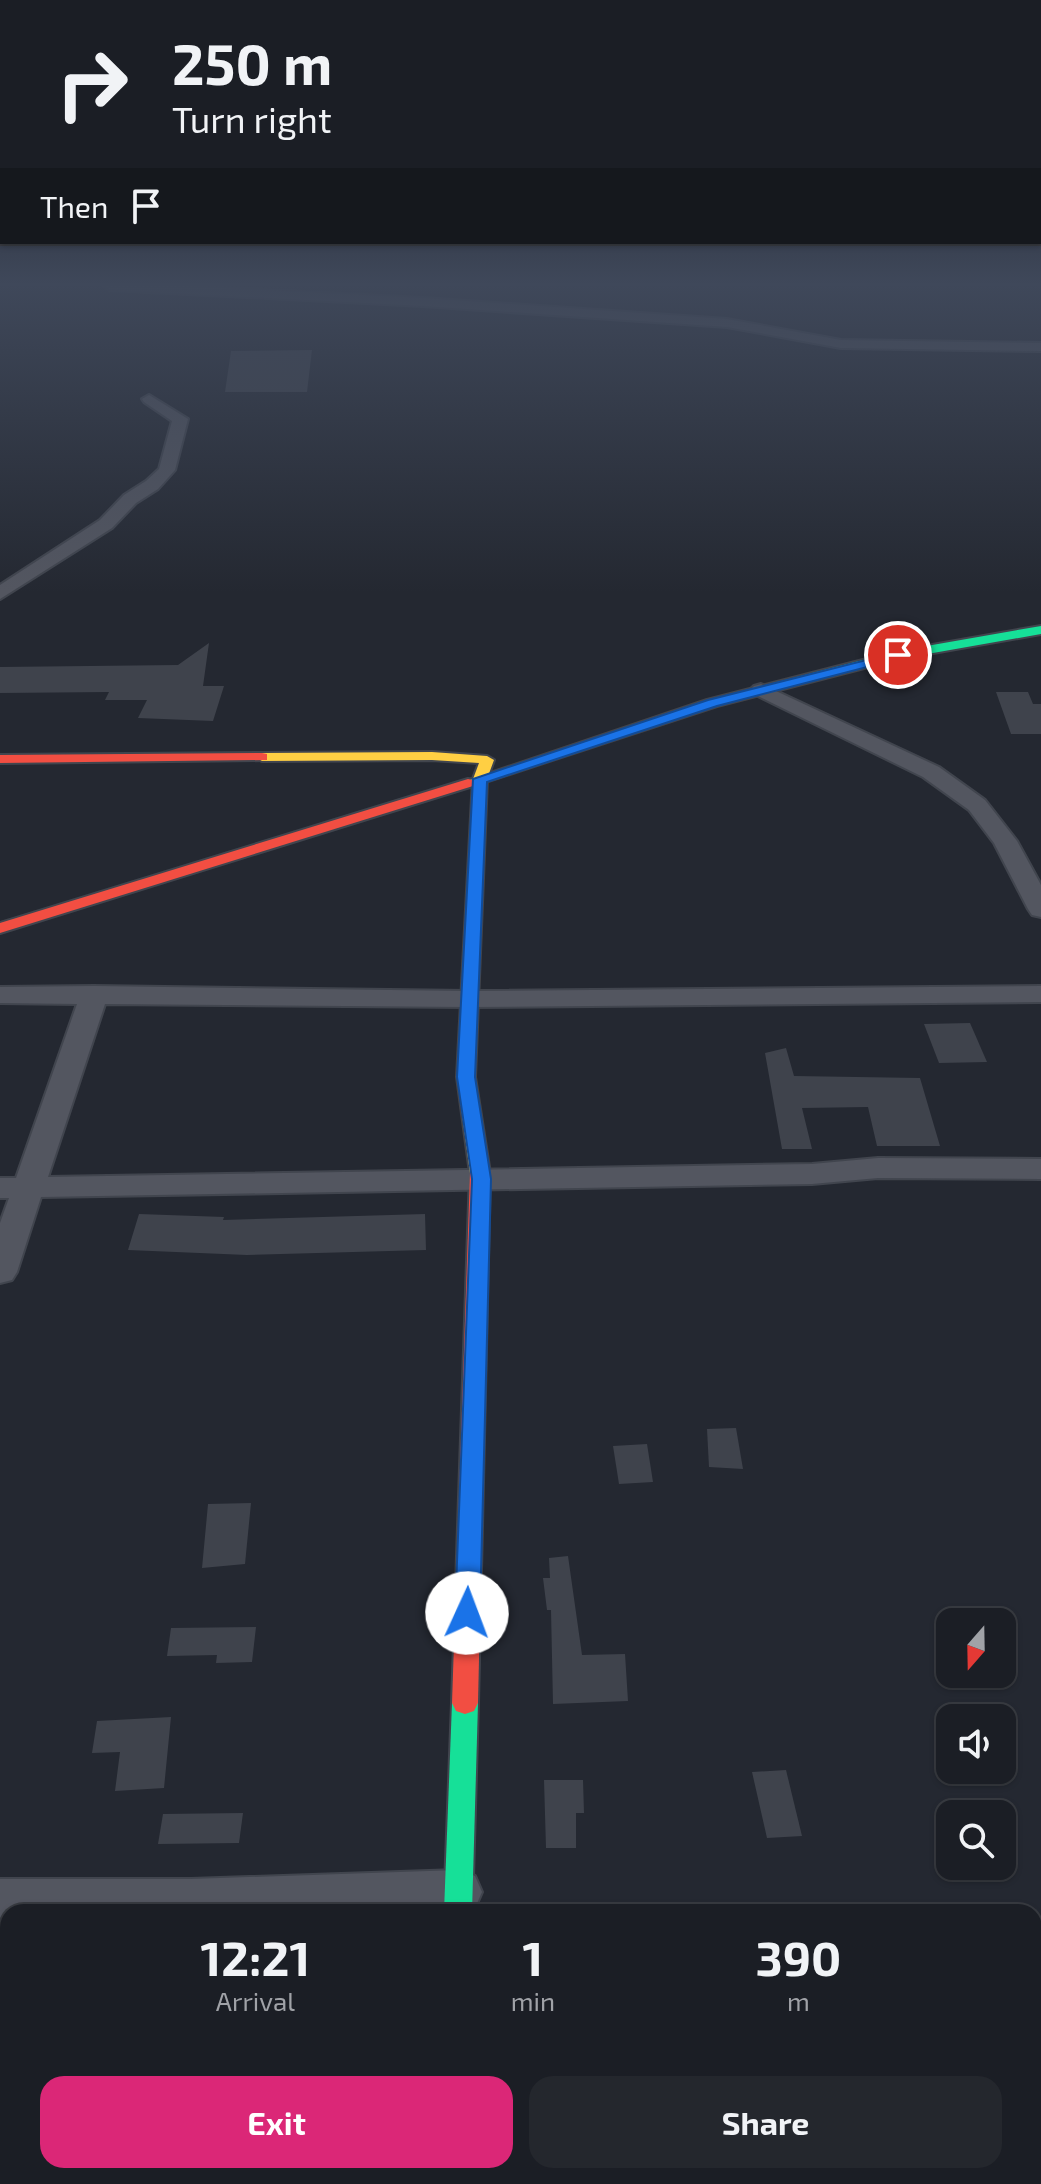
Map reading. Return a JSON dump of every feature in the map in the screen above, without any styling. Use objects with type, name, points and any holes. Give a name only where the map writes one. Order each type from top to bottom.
[{"type":"street","points":[[0,593],[106,524],[130,499],[167,470],[180,419],[149,399]]},
{"type":"street","points":[[0,928],[480,779],[615,733],[761,690],[898,655],[1041,630]]},
{"type":"street","points":[[761,690],[931,772],[977,805],[1005,841],[1041,909]]},
{"type":"street","points":[[0,759],[432,756],[487,760],[480,779],[467,999],[466,1077],[481,1179],[458,1902],[0,1901]]},
{"type":"street","points":[[0,1272],[14,1187],[94,994]]},
{"type":"street","points":[[0,995],[467,999],[1041,994]]},
{"type":"street","points":[[14,1187],[812,1174],[878,1168],[1041,1169]]},
{"type":"building","points":[[226,388],[307,388],[307,392],[225,392]]},
{"type":"building","points":[[209,643],[203,686],[224,686],[213,721],[138,718],[147,700],[105,700],[109,692],[0,693],[0,667],[178,665]]},
{"type":"building","points":[[996,692],[1028,692],[1033,704],[1041,704],[1041,734],[1011,734]]},
{"type":"building","points":[[970,1023],[987,1062],[939,1063],[924,1024]]},
{"type":"building","points":[[786,1048],[794,1076],[920,1078],[940,1146],[877,1146],[868,1107],[802,1108],[812,1149],[782,1149],[765,1053]]},
{"type":"building","points":[[139,1214],[224,1217],[223,1220],[425,1214],[426,1250],[247,1255],[128,1250]]},
{"type":"building","points":[[736,1428],[743,1469],[709,1467],[707,1429]]},
{"type":"building","points":[[647,1444],[653,1482],[619,1484],[613,1446]]},
{"type":"building","points":[[251,1503],[245,1564],[202,1568],[208,1504]]},
{"type":"building","points":[[568,1556],[582,1655],[625,1654],[628,1701],[553,1704],[551,1610],[547,1610],[543,1578],[550,1578],[549,1558]]},
{"type":"building","points":[[256,1627],[252,1662],[216,1663],[217,1655],[167,1656],[171,1628]]},
{"type":"building","points":[[171,1717],[164,1788],[115,1791],[120,1752],[92,1753],[97,1721]]},
{"type":"building","points":[[786,1770],[802,1836],[767,1838],[752,1772]]},
{"type":"building","points":[[544,1780],[583,1780],[584,1813],[576,1813],[576,1848],[546,1848]]},
{"type":"building","points":[[243,1813],[239,1843],[158,1844],[163,1814]]},
{"type":"traffic: fast","points":[[468,783],[712,703],[898,655],[1041,630]]},
{"type":"traffic: fast","points":[[458,1904],[465,1703]]},
{"type":"traffic: slow","points":[[262,757],[432,756],[487,760],[480,779],[466,1077],[480,1173]]},
{"type":"traffic: jam","points":[[0,759],[262,757]]},
{"type":"traffic: jam","points":[[0,928],[468,783]]},
{"type":"traffic: jam","points":[[465,1703],[480,1173]]},
{"type":"route","points":[[467,1613],[481,1179],[466,1077],[467,999],[480,779],[712,703],[898,655]]}]
